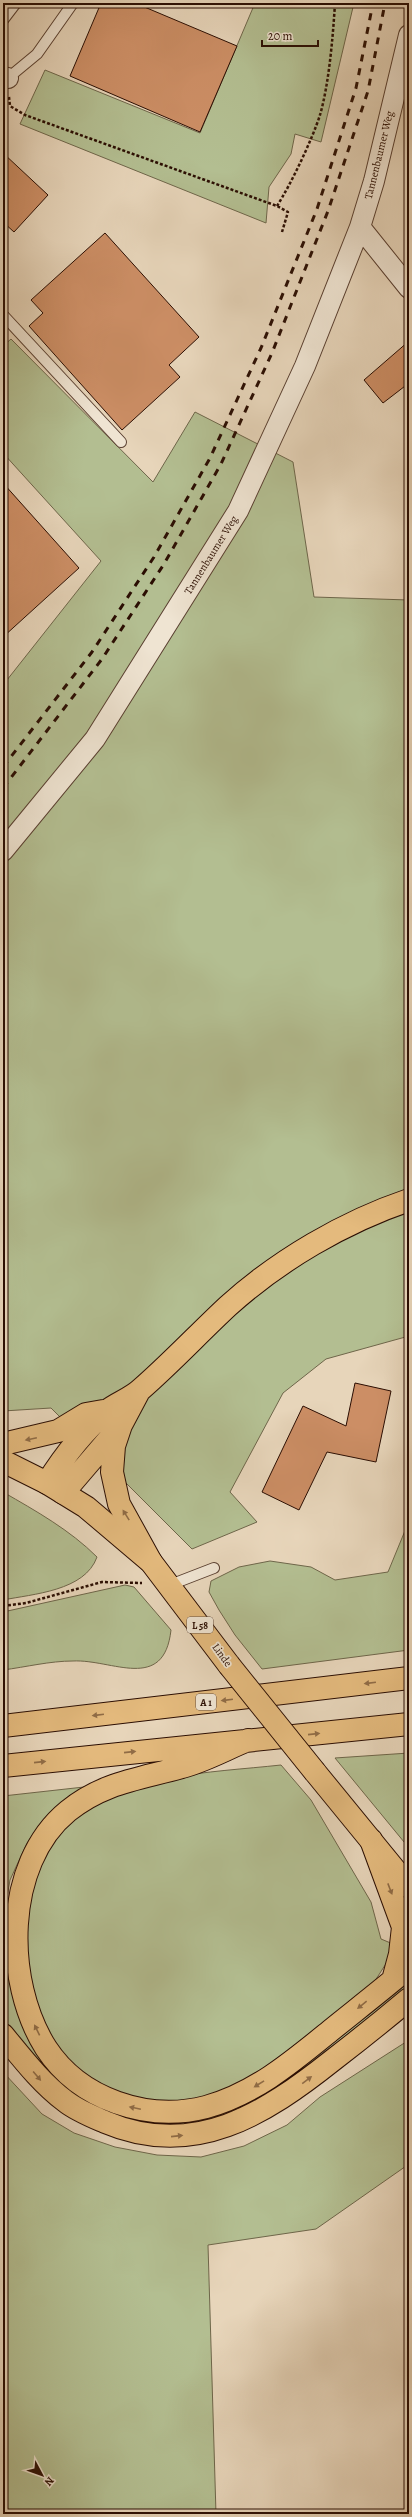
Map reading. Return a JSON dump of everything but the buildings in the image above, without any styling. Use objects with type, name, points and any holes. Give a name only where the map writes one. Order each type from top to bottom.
[{"type":"main road","points":[[55,1488],[114,1418],[229,1305],[282,1264],[337,1231],[385,1208],[409,1200]]},
{"type":"main road","points":[[3,1444],[58,1431],[86,1414],[114,1418]]},
{"type":"main road","points":[[114,1418],[114,1446],[111,1461],[114,1488],[119,1504],[151,1562]]},
{"type":"main road","name":"Linde","points":[[3,1461],[55,1488],[111,1526],[151,1562],[170,1585],[229,1665],[409,1887]]},
{"type":"main road","name":"A 1","points":[[3,1726],[409,1678]]},
{"type":"main road","points":[[3,1766],[409,1724]]},
{"type":"main road","points":[[248,1740],[184,1767],[135,1778],[97,1792],[67,1812],[48,1833],[31,1860],[22,1889],[17,1919],[16,1949],[24,1996],[35,2026],[47,2049],[62,2067],[81,2084],[102,2096],[125,2106],[149,2111],[178,2112],[205,2107],[231,2099],[278,2072],[401,1974],[400,1954],[403,1927],[371,1840]]},
{"type":"main road","points":[[3,2035],[42,2081],[66,2102],[86,2114],[117,2127],[142,2134],[172,2136],[202,2133],[232,2125],[260,2112],[400,2012],[409,1999]]},
{"type":"street","name":"Tannenbaumer Weg","points":[[3,851],[95,739],[238,511],[305,366],[360,227],[374,181],[409,35]]},
{"type":"street","points":[[360,227],[409,288]]},
{"type":"lane","points":[[3,20],[16,3]]},
{"type":"lane","points":[[6,78],[37,54],[73,3]]},
{"type":"lane","points":[[3,315],[121,442]]},
{"type":"lane","points":[[170,1585],[214,1568]]},
{"type":"path","points":[[276,206],[294,173],[320,115],[336,3]]},
{"type":"path","points":[[6,78],[10,106],[26,115],[276,206],[288,212],[282,232]]},
{"type":"path","points":[[3,1606],[102,1582],[139,1583]]},
{"type":"green space","points":[[255,3],[354,3],[321,142],[295,134],[291,154],[269,187],[266,223],[20,124],[45,70],[200,133]]},
{"type":"green space","points":[[11,339],[153,482],[195,412],[293,462],[314,597],[409,600],[409,1336],[326,1359],[283,1393],[230,1492],[257,1522],[192,1549],[51,1408],[3,1411],[3,685],[101,561],[3,453],[3,346]]},
{"type":"green space","points":[[3,1492],[28,1506],[87,1547],[97,1557],[91,1568],[70,1584],[57,1589],[3,1600]]},
{"type":"green space","points":[[409,1521],[409,1650],[262,1669],[235,1635],[209,1592],[211,1581],[239,1567],[270,1561],[311,1567],[335,1580],[388,1572]]},
{"type":"green space","points":[[125,1585],[134,1587],[171,1630],[166,1649],[158,1661],[147,1667],[134,1668],[88,1662],[64,1661],[3,1670],[3,1612]]},
{"type":"green space","points":[[409,1753],[409,1848],[335,1758]]},
{"type":"green space","points":[[281,1765],[311,1800],[371,1902],[381,1939],[393,1944],[389,1959],[371,1987],[285,2055],[262,2071],[238,2084],[213,2094],[188,2100],[166,2101],[144,2099],[123,2094],[103,2085],[85,2074],[68,2060],[54,2043],[41,2020],[26,1971],[25,1943],[31,1887],[32,1880],[42,1858],[56,1836],[67,1824],[90,1807],[115,1794],[168,1778],[225,1770]]},
{"type":"green space","points":[[84,1787],[43,1820],[27,1843],[10,1880],[5,1909],[5,1943],[8,1976],[16,2001],[55,2069],[189,2118],[409,1978],[409,1988],[281,2090],[211,2123],[164,2128],[116,2119],[70,2094],[31,2057],[3,2021],[3,1796]]},
{"type":"green space","points":[[409,2040],[409,2164],[316,2229],[208,2245],[216,2514],[3,2514],[3,2072],[42,2114],[74,2133],[115,2147],[157,2155],[201,2157],[244,2146],[287,2125],[320,2097]]},
{"type":"railway","points":[[3,767],[92,652],[154,557],[210,458],[261,348],[317,209],[356,88],[373,3]]},
{"type":"railway","points":[[3,788],[102,659],[164,564],[221,464],[272,353],[328,211],[368,91],[385,3]]}]
